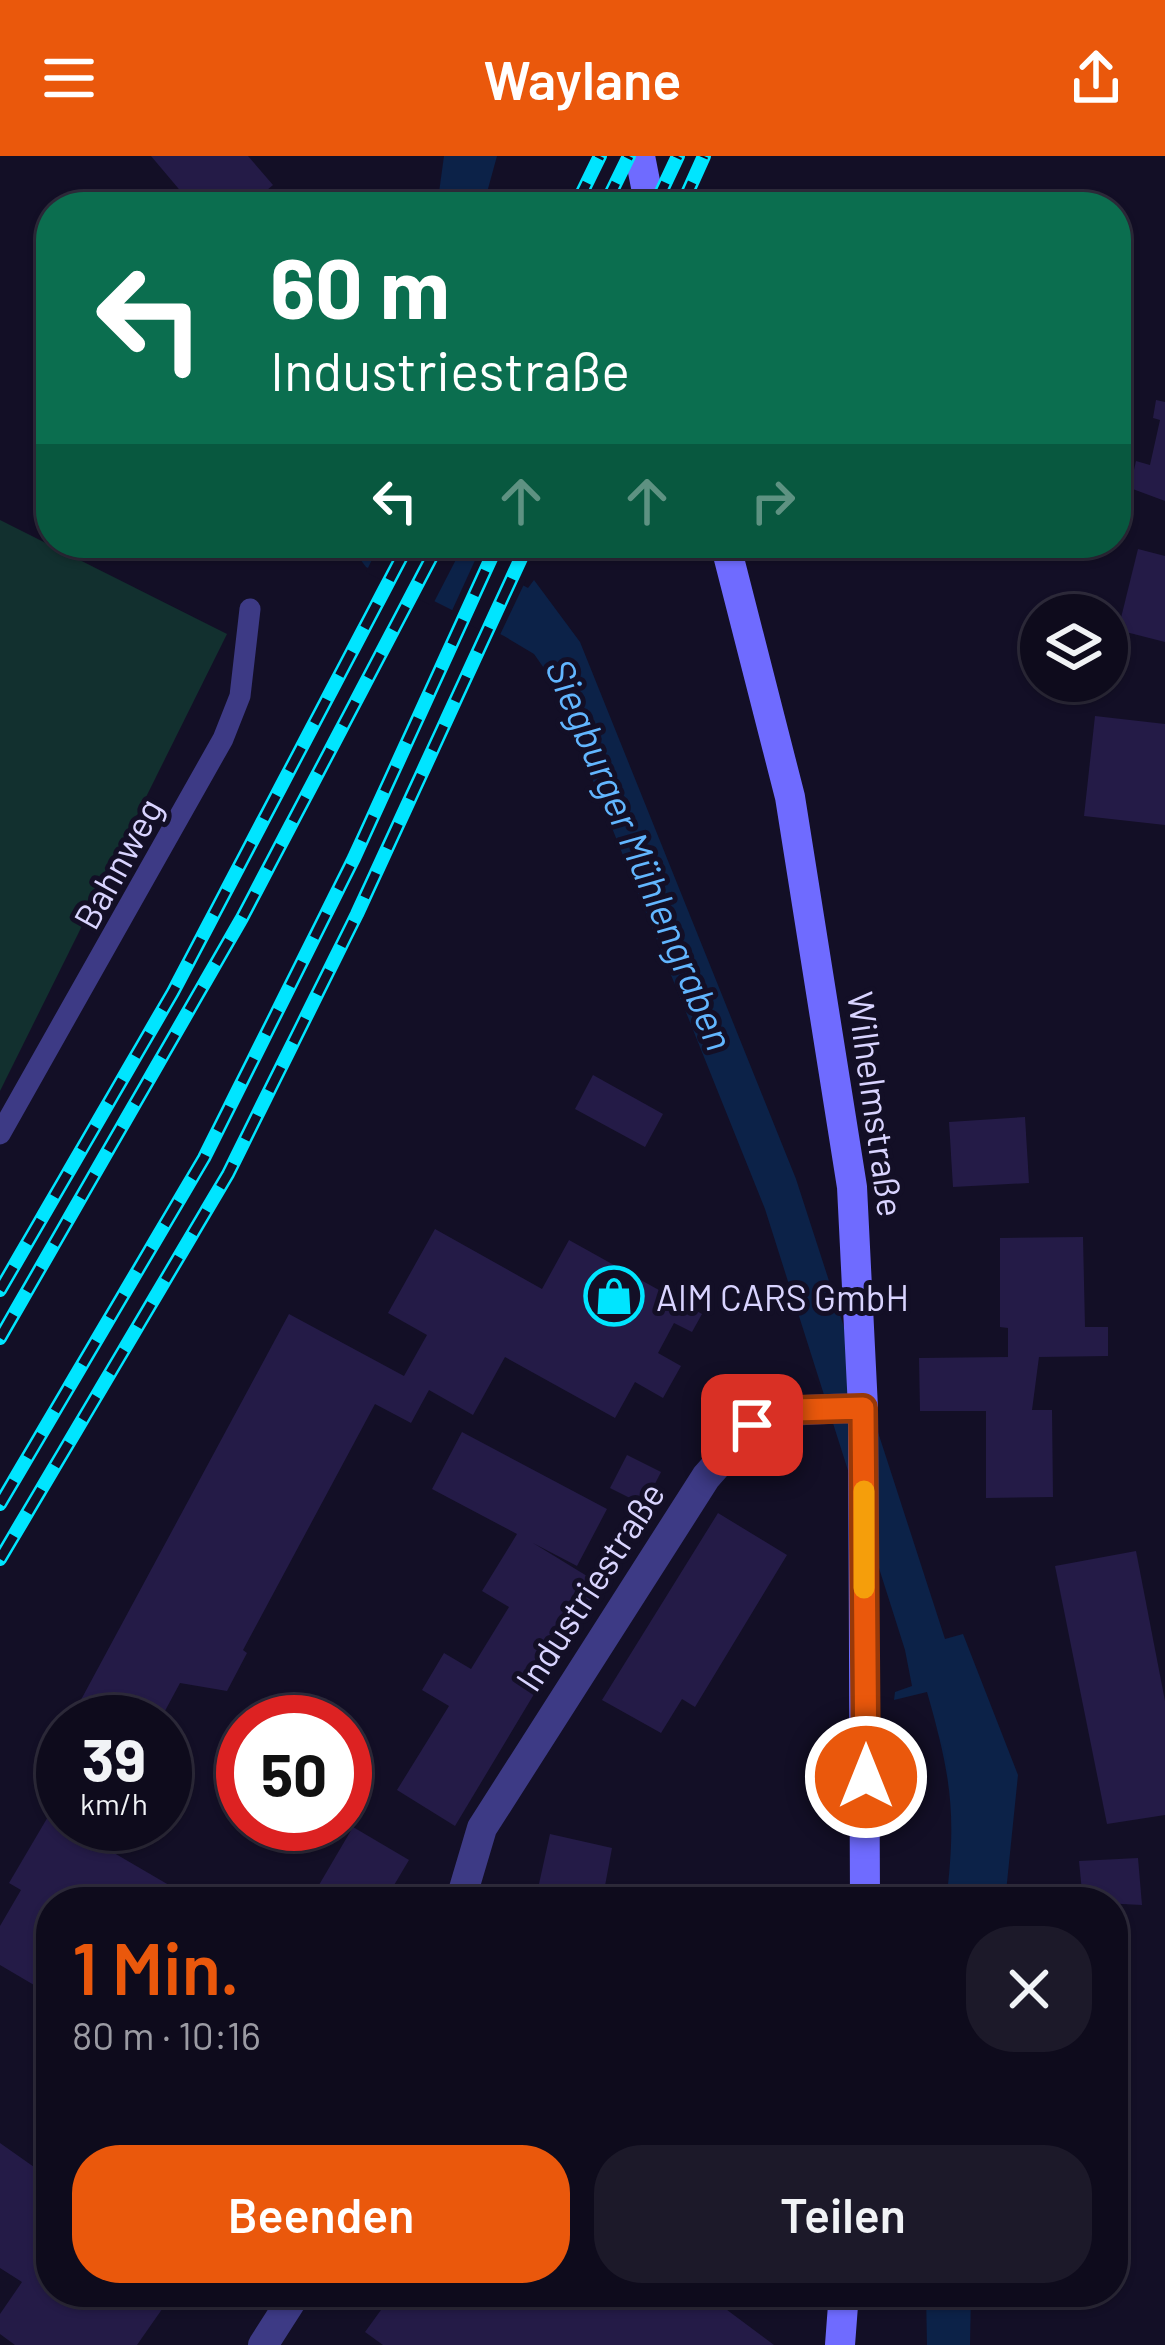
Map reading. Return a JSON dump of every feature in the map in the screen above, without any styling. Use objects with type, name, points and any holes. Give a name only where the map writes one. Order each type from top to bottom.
[{"type":"main road","points":[[640,156],[647,192]]},
{"type":"main road","name":"Wilhelmstraße","points":[[729,558],[790,797],[852,1187],[863,1408],[865,1887]]},
{"type":"main road","points":[[840,2345],[843,2307]]},
{"type":"street","name":"Industriestraße","points":[[464,1887],[482,1828],[706,1477],[752,1425],[768,1416],[863,1408]]},
{"type":"street","points":[[263,2345],[287,2307]]},
{"type":"lane","name":"Bahnweg","points":[[0,1134],[224,739],[240,696],[250,609]]},
{"type":"green space","points":[[0,520],[36,538],[36,558],[76,558],[227,634],[0,1091]]},
{"type":"water","points":[[444,156],[497,156],[487,192],[439,192]]},
{"type":"water","name":"Siegburger Mühlengraben","points":[[359,558],[472,558],[528,588],[534,580],[580,642],[796,1179],[945,1639],[963,1634],[1018,1775],[1007,1887],[947,1887],[950,1796],[927,1692],[894,1700],[895,1692],[912,1686],[905,1650],[765,1209],[553,681],[534,654],[366,567]]},
{"type":"water","points":[[926,2307],[971,2307],[970,2345],[927,2345]]},
{"type":"pier","points":[[373,558],[457,558],[432,606],[366,572]]},
{"type":"pier","points":[[476,558],[526,580],[498,639],[450,615]]},
{"type":"building","points":[[151,156],[248,156],[273,185],[265,192],[181,192]]},
{"type":"building","points":[[1156,400],[1165,402],[1165,501],[1131,488],[1136,461],[1150,465],[1160,420],[1153,418]]},
{"type":"building","points":[[1138,549],[1165,556],[1165,642],[1128,633],[1127,594]]},
{"type":"building","points":[[1095,716],[1165,724],[1165,825],[1084,816]]},
{"type":"building","points":[[593,1075],[663,1114],[645,1147],[575,1109]]},
{"type":"building","points":[[1025,1117],[1029,1183],[953,1187],[949,1122]]},
{"type":"building","points":[[435,1229],[542,1289],[569,1240],[702,1314],[692,1332],[674,1323],[658,1353],[681,1366],[663,1398],[635,1382],[615,1418],[505,1357],[473,1415],[429,1390],[411,1423],[375,1404],[243,1650],[247,1653],[227,1691],[180,1683],[174,1695],[84,1695],[289,1314],[404,1376],[427,1335],[388,1313]]},
{"type":"building","points":[[1083,1237],[1085,1327],[1108,1327],[1108,1356],[1039,1357],[1032,1410],[1052,1410],[1053,1497],[986,1498],[986,1411],[920,1411],[919,1358],[1008,1357],[1008,1328],[1000,1327],[1000,1238]]},
{"type":"building","points":[[462,1432],[607,1509],[577,1566],[533,1543],[600,1584],[455,1826],[397,1790],[449,1706],[422,1690],[444,1653],[471,1669],[509,1607],[482,1591],[517,1534],[432,1489]]},
{"type":"building","points":[[627,1455],[661,1472],[644,1505],[610,1488]]},
{"type":"building","points":[[718,1513],[787,1555],[695,1707],[682,1699],[661,1733],[602,1700]]},
{"type":"building","points":[[1136,1551],[1165,1701],[1165,1815],[1107,1824],[1055,1566]]},
{"type":"building","points":[[550,1834],[612,1848],[605,1887],[538,1887]]},
{"type":"building","points":[[36,1837],[36,1851],[111,1851],[172,1887],[36,1887],[36,1986],[0,1965],[0,1926],[21,1890],[9,1883]]},
{"type":"building","points":[[372,1838],[409,1860],[393,1887],[318,1887],[339,1851],[372,1851]]},
{"type":"building","points":[[1138,1858],[1142,1905],[1128,1904],[1128,1887],[1082,1887],[1079,1861]]},
{"type":"building","points":[[0,2143],[36,2168],[36,2307],[164,2307],[137,2345],[15,2345],[0,2334],[0,2314],[22,2282],[0,2268]]},
{"type":"building","points":[[383,2307],[723,2307],[774,2345],[383,2345],[365,2332]]},
{"type":"railway","points":[[582,192],[600,156]]},
{"type":"railway","points":[[611,192],[629,156]]},
{"type":"railway","points":[[661,192],[678,156]]},
{"type":"railway","points":[[688,192],[704,156]]},
{"type":"railway","points":[[0,1290],[173,992],[401,558]]},
{"type":"railway","points":[[0,1338],[242,918],[431,558]]},
{"type":"railway","points":[[0,1504],[204,1158],[354,858],[491,558]]},
{"type":"railway","points":[[0,1559],[228,1174],[357,914],[521,558]]},
{"type":"slow traffic","points":[[864,1491],[864,1588]]},
{"type":"place","name":"AIM CARS GmbH","points":[[614,1296]]},
{"type":"route","points":[[752,1425],[795,1410],[863,1408],[866,1777]]}]
